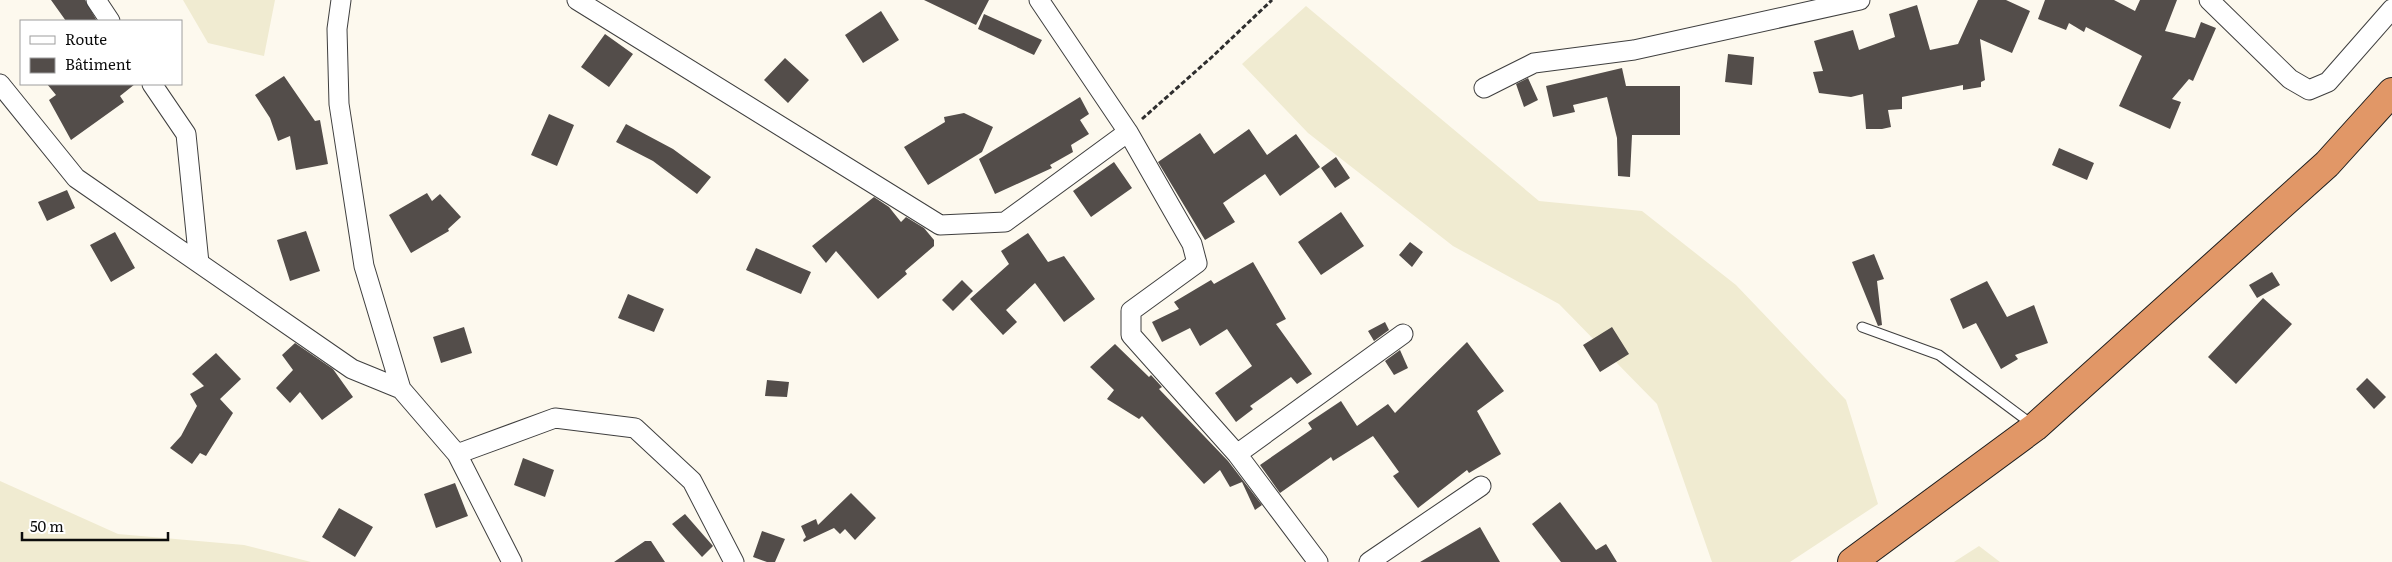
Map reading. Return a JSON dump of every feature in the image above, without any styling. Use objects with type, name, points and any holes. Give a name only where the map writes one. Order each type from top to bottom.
[{"type":"highway","points":[[1852,562],[2035,427],[2327,164],[2392,92]]},
{"type":"street","points":[[96,0],[109,20]]},
{"type":"street","points":[[342,0],[337,29],[339,104],[364,266],[401,389],[456,454],[512,562]]},
{"type":"street","points":[[577,0],[940,224],[1005,222],[1128,132]]},
{"type":"street","points":[[1039,0],[1128,132],[1192,244],[1197,263],[1131,311],[1131,335],[1237,454],[1318,562]]},
{"type":"street","points":[[1484,88],[1534,63],[1634,50],[1860,0]]},
{"type":"street","points":[[2209,0],[2290,79],[2309,90],[2328,82],[2392,9]]},
{"type":"street","points":[[0,84],[76,178],[352,369],[401,389]]},
{"type":"street","points":[[153,85],[186,134],[199,263]]},
{"type":"street","points":[[1237,454],[1403,334]]},
{"type":"street","points":[[456,454],[555,418],[636,428],[692,482],[734,562]]},
{"type":"street","points":[[1369,562],[1481,486]]},
{"type":"lane","points":[[1862,327],[1939,355],[2035,427]]},
{"type":"path","points":[[1128,132],[1272,0]]},
{"type":"shaded area","points":[[183,0],[275,0],[264,56],[208,43]]},
{"type":"shaded area","points":[[1306,6],[1539,201],[1642,211],[1736,285],[1846,400],[1878,504],[1790,562],[1712,562],[1657,404],[1559,304],[1453,246],[1308,133],[1242,64]]},
{"type":"shaded area","points":[[0,481],[118,534],[244,545],[311,562],[0,562]]},
{"type":"shaded area","points":[[1979,546],[2000,562],[1954,562]]},
{"type":"building","points":[[51,0],[85,0],[96,20],[65,20]]},
{"type":"building","points":[[924,0],[989,0],[976,25]]},
{"type":"building","points":[[1978,0],[2006,0],[2030,11],[2012,53],[1980,39],[1985,80],[1981,82],[1981,87],[1963,90],[1963,85],[1902,97],[1902,109],[1888,110],[1891,127],[1882,129],[1866,129],[1863,94],[1851,97],[1819,93],[1813,72],[1823,71],[1814,41],[1853,30],[1859,50],[1895,37],[1889,14],[1917,5],[1930,50],[1958,44]]},
{"type":"building","points":[[2045,0],[2114,0],[2135,11],[2140,0],[2177,0],[2165,31],[2195,38],[2201,22],[2216,28],[2193,81],[2189,79],[2172,99],[2181,102],[2170,129],[2119,106],[2142,56],[2086,27],[2084,32],[2069,23],[2066,30],[2038,19]]},
{"type":"building","points":[[881,11],[899,40],[863,63],[845,35]]},
{"type":"building","points":[[984,14],[1042,40],[1034,55],[978,29]]},
{"type":"building","points":[[605,34],[633,54],[609,87],[581,67]]},
{"type":"building","points":[[1728,54],[1754,57],[1752,85],[1725,82]]},
{"type":"building","points":[[785,58],[809,80],[788,103],[764,80]]},
{"type":"building","points":[[1622,68],[1626,86],[1680,86],[1680,135],[1632,135],[1630,177],[1618,176],[1617,138],[1607,97],[1573,105],[1575,112],[1553,117],[1546,86]]},
{"type":"building","points":[[284,76],[315,121],[320,120],[328,164],[296,170],[290,136],[278,141],[270,118],[255,95]]},
{"type":"building","points":[[1528,78],[1538,100],[1524,107],[1516,84]]},
{"type":"building","points":[[48,85],[134,85],[120,96],[124,102],[71,140],[49,100],[56,95]]},
{"type":"building","points":[[1080,97],[1089,114],[1080,120],[1089,134],[1071,145],[1073,152],[1050,165],[1052,168],[995,194],[979,159]]},
{"type":"building","points":[[964,113],[993,127],[982,152],[928,185],[904,147],[945,122],[944,117]]},
{"type":"building","points":[[549,114],[574,125],[557,166],[531,155]]},
{"type":"building","points":[[626,124],[673,149],[711,177],[697,194],[653,161],[616,142]]},
{"type":"building","points":[[1249,129],[1267,155],[1296,134],[1320,167],[1280,196],[1265,174],[1223,203],[1235,222],[1205,240],[1158,162],[1200,133],[1214,154]]},
{"type":"building","points":[[2059,148],[2094,163],[2087,180],[2052,165]]},
{"type":"building","points":[[1336,157],[1350,178],[1335,188],[1321,168]]},
{"type":"building","points":[[1114,162],[1132,188],[1091,217],[1073,191]]},
{"type":"building","points":[[67,190],[75,208],[47,221],[38,202]]},
{"type":"building","points":[[427,193],[432,201],[440,194],[461,217],[448,229],[449,231],[411,253],[389,215]]},
{"type":"building","points":[[874,197],[889,207],[901,222],[906,217],[924,228],[934,240],[934,246],[905,271],[907,274],[878,299],[836,251],[826,263],[812,246]]},
{"type":"building","points":[[1341,212],[1364,246],[1321,275],[1298,242]]},
{"type":"building","points":[[306,231],[320,271],[290,281],[277,240]]},
{"type":"building","points":[[115,232],[135,268],[111,282],[90,245]]},
{"type":"building","points":[[1028,233],[1048,262],[1064,256],[1095,299],[1064,322],[1035,283],[1006,310],[1017,322],[1003,335],[970,299],[1009,264],[1001,251]]},
{"type":"building","points":[[1410,242],[1423,252],[1412,267],[1399,255]]},
{"type":"building","points":[[756,248],[811,272],[801,294],[746,270]]},
{"type":"building","points":[[1874,254],[1884,279],[1877,281],[1882,325],[1878,326],[1852,262]]},
{"type":"building","points":[[1253,262],[1286,319],[1276,324],[1312,374],[1297,384],[1291,377],[1250,406],[1253,409],[1236,422],[1215,393],[1252,366],[1227,329],[1200,346],[1190,328],[1162,342],[1152,322],[1179,309],[1174,302],[1211,280],[1214,284]]},
{"type":"building","points":[[2272,272],[2280,285],[2257,298],[2249,285]]},
{"type":"building","points":[[962,280],[973,291],[953,311],[942,300]]},
{"type":"building","points":[[1987,281],[2007,317],[2034,305],[2048,343],[2015,355],[2018,359],[2001,369],[1976,323],[1963,329],[1950,299]]},
{"type":"building","points":[[628,294],[664,309],[654,332],[618,318]]},
{"type":"building","points":[[2263,298],[2292,324],[2236,384],[2208,357]]},
{"type":"building","points":[[1385,322],[1389,330],[1374,341],[1368,331]]},
{"type":"building","points":[[464,327],[472,353],[441,363],[433,337]]},
{"type":"building","points":[[1612,327],[1629,354],[1600,372],[1583,345]]},
{"type":"building","points":[[1467,342],[1504,391],[1477,411],[1501,454],[1469,473],[1467,470],[1418,508],[1393,476],[1399,472],[1373,436],[1333,461],[1331,457],[1280,493],[1260,465],[1312,429],[1308,423],[1341,401],[1357,426],[1388,404],[1395,413]]},
{"type":"building","points":[[295,343],[333,369],[353,397],[322,420],[300,392],[290,403],[276,388],[293,370],[282,355]]},
{"type":"building","points":[[1115,344],[1162,387],[1159,389],[1228,461],[1262,505],[1255,510],[1242,482],[1230,487],[1220,470],[1204,484],[1142,416],[1139,419],[1107,399],[1114,390],[1090,367]]},
{"type":"building","points":[[1400,350],[1408,368],[1394,375],[1385,361]]},
{"type":"building","points":[[216,353],[241,379],[220,399],[233,413],[206,456],[200,453],[192,464],[170,448],[181,436],[197,406],[190,394],[204,386],[192,374]]},
{"type":"building","points":[[2367,378],[2386,397],[2374,409],[2356,389]]},
{"type":"building","points":[[767,380],[789,382],[787,397],[765,396]]},
{"type":"building","points":[[523,458],[554,470],[545,497],[514,485]]},
{"type":"building","points":[[455,483],[468,516],[436,528],[424,494]]},
{"type":"building","points":[[851,493],[876,518],[855,540],[845,529],[840,534],[834,528],[804,542],[803,540],[806,537],[801,526],[816,519],[818,525]]},
{"type":"building","points":[[1560,502],[1596,550],[1606,544],[1617,562],[1561,562],[1532,524]]},
{"type":"building","points":[[339,508],[373,527],[355,557],[322,537]]},
{"type":"building","points":[[685,514],[713,546],[702,557],[672,524]]},
{"type":"building","points":[[1480,527],[1500,562],[1420,562]]},
{"type":"building","points":[[762,531],[785,539],[775,562],[767,562],[753,557]]},
{"type":"building","points":[[645,541],[651,541],[665,562],[614,562]]}]
